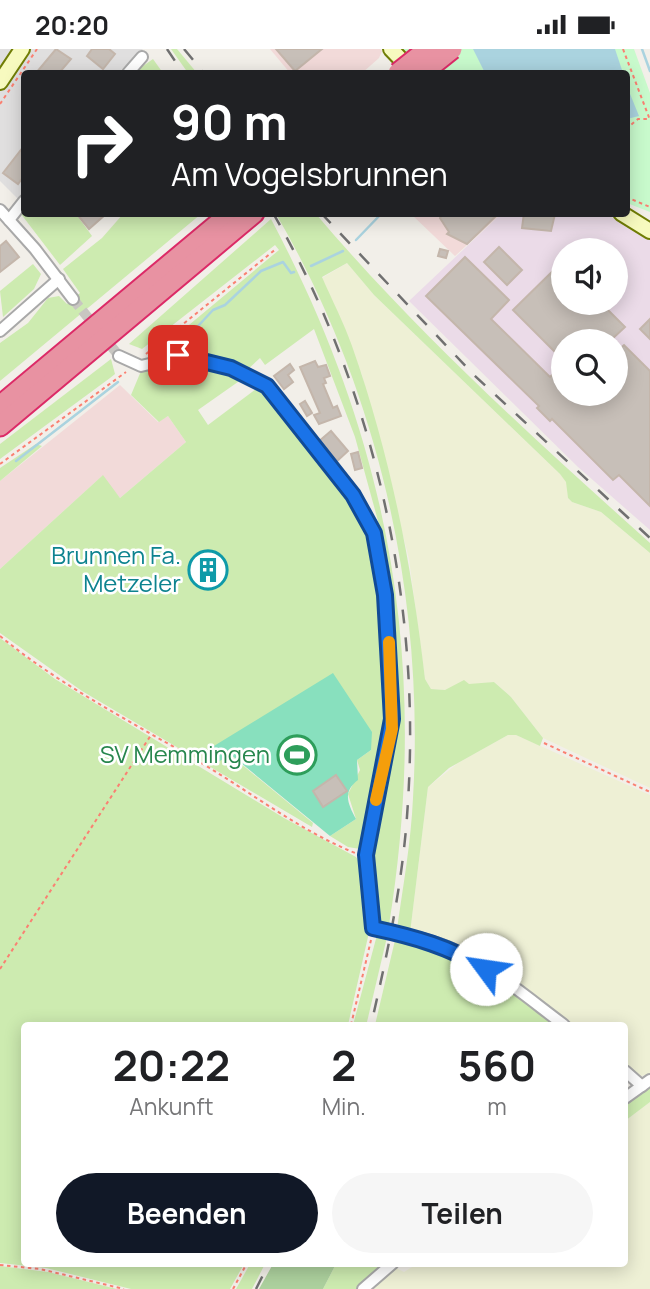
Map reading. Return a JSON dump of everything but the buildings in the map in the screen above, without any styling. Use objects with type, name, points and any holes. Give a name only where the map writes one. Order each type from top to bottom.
[{"type":"highway","points":[[402,70],[428,49]]},
{"type":"highway","points":[[426,70],[452,49]]},
{"type":"highway","points":[[0,406],[226,217]]},
{"type":"highway","points":[[0,425],[249,217]]},
{"type":"street","points":[[0,82],[22,49]]},
{"type":"street","points":[[391,49],[411,70]]},
{"type":"street","points":[[131,70],[142,57]]},
{"type":"street","points":[[9,220],[21,205]]},
{"type":"street","points":[[0,210],[74,299]]},
{"type":"street","points":[[627,217],[650,231]]},
{"type":"street","points":[[0,331],[59,279]]},
{"type":"street","points":[[119,356],[141,366],[173,356],[191,357],[231,368],[263,383],[287,408],[368,518],[377,541],[385,595],[392,719],[366,855],[373,928],[430,941],[454,950],[560,1022]]},
{"type":"street","points":[[628,1073],[646,1083],[628,1096]]},
{"type":"street","points":[[363,1289],[388,1267]]},
{"type":"path","points":[[23,70],[37,49]]},
{"type":"path","points":[[623,49],[650,119],[638,119],[630,126]]},
{"type":"path","points":[[0,104],[21,73]]},
{"type":"path","points":[[630,199],[650,207]]},
{"type":"path","points":[[0,636],[53,675],[277,811],[350,851],[366,855]]},
{"type":"path","points":[[0,969],[152,734]]},
{"type":"path","points":[[544,743],[650,792]]},
{"type":"path","points":[[352,1022],[373,928]]},
{"type":"path","points":[[0,1265],[40,1269],[124,1289]]},
{"type":"path","points":[[233,1289],[245,1267]]},
{"type":"shaded area","points":[[0,49],[143,49],[121,70],[21,70],[21,195],[18,199],[0,181]]},
{"type":"shaded area","points":[[270,49],[382,51],[379,58],[365,70],[288,70]]},
{"type":"shaded area","points":[[414,217],[498,217],[455,256]]},
{"type":"shaded area","points":[[498,217],[611,217],[650,239],[650,530],[578,467],[409,301]]},
{"type":"shaded area","points":[[120,385],[158,422],[168,416],[186,442],[120,498],[102,476],[0,569],[0,481]]},
{"type":"green space","points":[[171,49],[177,49],[194,70],[186,70]]},
{"type":"green space","points":[[402,49],[634,49],[650,93],[650,212],[630,204],[630,70],[420,70]]},
{"type":"green space","points":[[153,59],[161,70],[137,70]]},
{"type":"green space","points":[[23,217],[78,217],[92,236],[60,265]]},
{"type":"green space","points":[[120,217],[197,217],[0,381],[0,343],[28,323],[48,298],[59,296],[67,304],[80,293],[63,269],[102,238]]},
{"type":"green space","points":[[278,217],[319,217],[435,343],[520,425],[650,543],[650,553],[601,512],[572,502],[568,498],[566,482],[560,474],[374,295],[347,263],[322,277],[352,346],[378,428],[406,552],[425,679],[431,689],[445,690],[464,680],[469,684],[494,682],[511,697],[543,738],[540,746],[516,735],[508,735],[449,768],[428,787],[410,933],[397,929],[412,814],[415,722],[411,646],[402,571],[387,496],[367,422],[342,351],[312,281]]},
{"type":"green space","points":[[271,219],[312,304],[346,390],[372,475],[391,562],[402,650],[405,739],[401,831],[389,925],[380,925],[377,920],[370,852],[395,739],[396,717],[378,521],[355,437],[314,329],[265,365],[260,358],[246,371],[178,352],[148,359],[279,250],[275,245],[142,349],[129,344]]},
{"type":"green space","points":[[347,263],[374,295],[560,474],[567,482],[568,498],[572,502],[601,512],[650,553],[650,788],[543,738],[511,697],[494,682],[445,690],[431,689],[425,679],[409,559],[362,375],[322,278]]},
{"type":"green space","points":[[33,264],[41,274],[34,289],[3,317],[0,291]]},
{"type":"green space","points":[[111,359],[115,374],[0,459],[0,444]]},
{"type":"green space","points":[[185,359],[245,377],[198,410],[208,425],[260,386],[271,395],[364,518],[378,563],[388,731],[360,849],[348,847],[330,836],[356,819],[348,794],[360,770],[357,760],[371,750],[229,754],[313,823],[312,827],[82,691],[0,633],[0,569],[103,475],[120,498],[186,442],[168,416],[159,422],[131,395],[141,371]]},
{"type":"green space","points":[[36,444],[42,446],[0,481],[0,468]]},
{"type":"green space","points":[[0,638],[55,679],[284,818],[356,857],[362,866],[370,928],[349,1022],[21,1022],[21,1265],[0,1263]]},
{"type":"green space","name":"SV Memmingen","points":[[333,673],[372,732],[371,750],[357,760],[358,780],[348,794],[356,819],[330,836],[230,754],[217,763],[209,749]]},
{"type":"green space","points":[[508,735],[516,735],[650,795],[650,1074],[641,1076],[628,1069],[628,1022],[566,1022],[531,997],[410,933],[428,787],[458,763]]},
{"type":"green space","points":[[377,935],[387,937],[367,1022],[354,1022]]},
{"type":"green space","points":[[396,936],[454,954],[554,1022],[376,1022]]},
{"type":"green space","points":[[650,1085],[650,1102],[628,1119],[628,1102]]},
{"type":"green space","points":[[650,1102],[650,1289],[370,1289],[396,1268],[404,1272],[412,1267],[628,1267],[628,1119]]},
{"type":"green space","points":[[0,1266],[48,1272],[117,1289],[0,1289]]},
{"type":"green space","points":[[37,1267],[242,1267],[230,1289],[131,1289]]},
{"type":"green space","points":[[248,1267],[263,1267],[252,1289],[236,1289]]},
{"type":"green space","points":[[271,1267],[334,1267],[323,1289],[259,1289]]},
{"type":"green space","points":[[334,1267],[381,1267],[357,1289],[323,1289]]},
{"type":"water","points":[[473,49],[615,49],[622,70],[484,70]]},
{"type":"water","points":[[630,94],[639,116],[630,118]]},
{"type":"waterway","points":[[642,49],[650,71]]},
{"type":"waterway","points":[[356,240],[378,217]]},
{"type":"waterway","points":[[311,266],[343,251]]},
{"type":"waterway","points":[[160,352],[186,339],[213,310],[225,305],[261,271],[283,262],[291,273],[294,272]]},
{"type":"waterway","points":[[16,461],[118,382]]},
{"type":"tunnel","points":[[73,299],[119,356]]},
{"type":"railway","points":[[167,49],[181,70]]},
{"type":"railway","points":[[184,49],[202,70]]},
{"type":"railway","points":[[275,217],[308,280],[339,350],[364,423],[383,497],[398,573],[407,649],[410,725],[408,801],[399,886],[372,1022]]},
{"type":"railway","points":[[325,217],[474,375],[650,538]]},
{"type":"railway","points":[[256,1289],[267,1267]]},
{"type":"slow traffic","points":[[376,800],[392,729],[389,642]]},
{"type":"place","name":"Brunnen Fa. Metzeler","points":[[208,570]]},
{"type":"place","name":"SV Memmingen","points":[[297,755]]},
{"type":"route","points":[[178,355],[231,368],[267,386],[287,408],[368,518],[377,541],[385,595],[392,719],[366,855],[373,928],[430,941],[454,950],[486,969]]}]
